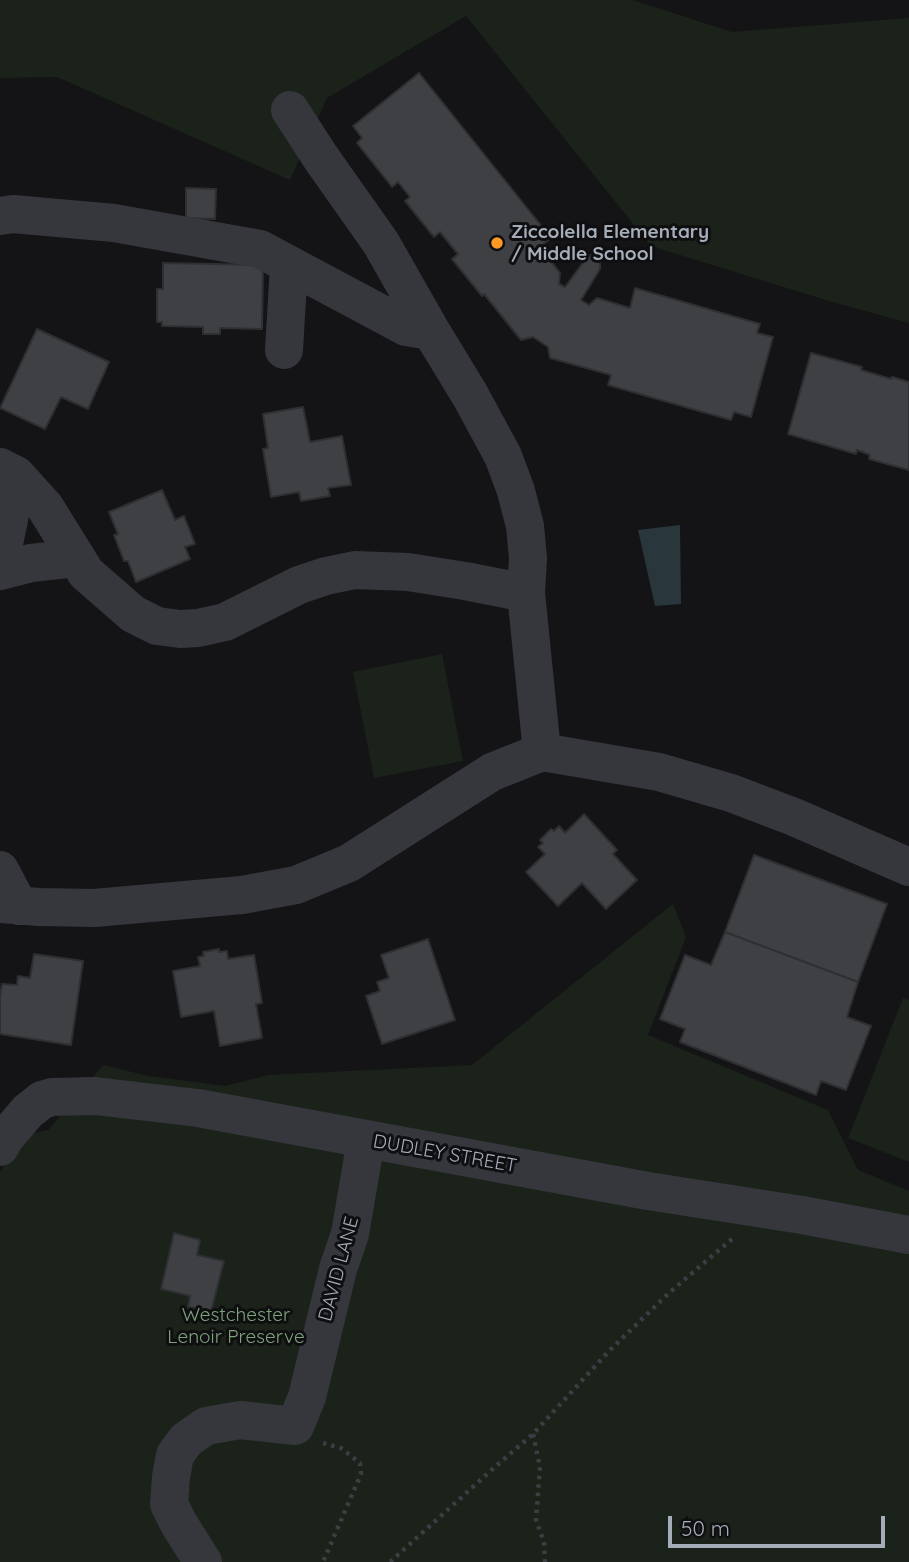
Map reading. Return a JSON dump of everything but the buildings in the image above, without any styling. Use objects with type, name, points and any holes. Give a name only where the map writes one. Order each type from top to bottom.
[{"type":"street","points":[[290,110],[381,243],[503,456],[525,526],[528,558],[526,593],[542,752]]},
{"type":"street","points":[[0,216],[13,214],[141,227],[260,249],[406,327],[431,331]]},
{"type":"street","points":[[284,350],[289,265]]},
{"type":"street","points":[[8,471],[46,507],[86,573],[132,614],[157,626],[198,628],[225,621],[299,585],[355,570],[419,574],[526,593]]},
{"type":"street","points":[[0,563],[12,505],[8,471]]},
{"type":"street","points":[[0,571],[31,563],[76,558]]},
{"type":"street","points":[[0,870],[9,905],[94,908],[242,895],[296,886],[349,863],[492,772],[542,752],[659,772],[731,793],[909,867]]},
{"type":"street","name":"DUDLEY STREET","points":[[0,1147],[28,1111],[42,1100],[95,1097],[198,1108],[648,1191],[909,1235]]},
{"type":"street","name":"DAVID LANE","points":[[301,1412],[338,1269],[350,1234],[366,1140]]},
{"type":"street","points":[[203,1562],[169,1504],[176,1455],[186,1440],[206,1426],[301,1412]]},
{"type":"path","points":[[390,1562],[533,1434],[609,1351],[670,1292],[731,1241],[758,1209]]},
{"type":"path","points":[[301,1412],[317,1441],[341,1448],[360,1463],[361,1474],[323,1562]]},
{"type":"path","points":[[533,1434],[540,1467],[536,1520],[544,1542],[545,1562]]},
{"type":"green space","points":[[0,0],[633,0],[732,32],[909,18],[909,323],[651,246],[466,16],[327,98],[290,180],[57,77],[0,78]]},
{"type":"green space","points":[[442,654],[463,761],[374,778],[353,672]]},
{"type":"green space","name":"Westchester Lenoir Preserve","points":[[673,904],[686,937],[648,1035],[828,1110],[858,1170],[909,1191],[909,1562],[0,1562],[0,1172],[22,1136],[48,1130],[103,1065],[149,1076],[225,1086],[268,1075],[472,1065]]},
{"type":"green space","points":[[903,998],[909,1000],[909,1162],[848,1138]]},
{"type":"shaded area","points":[[680,525],[681,604],[655,606],[638,530]]},
{"type":"place","name":"Ziccolella Elementary / Middle School","points":[[497,243]]}]
